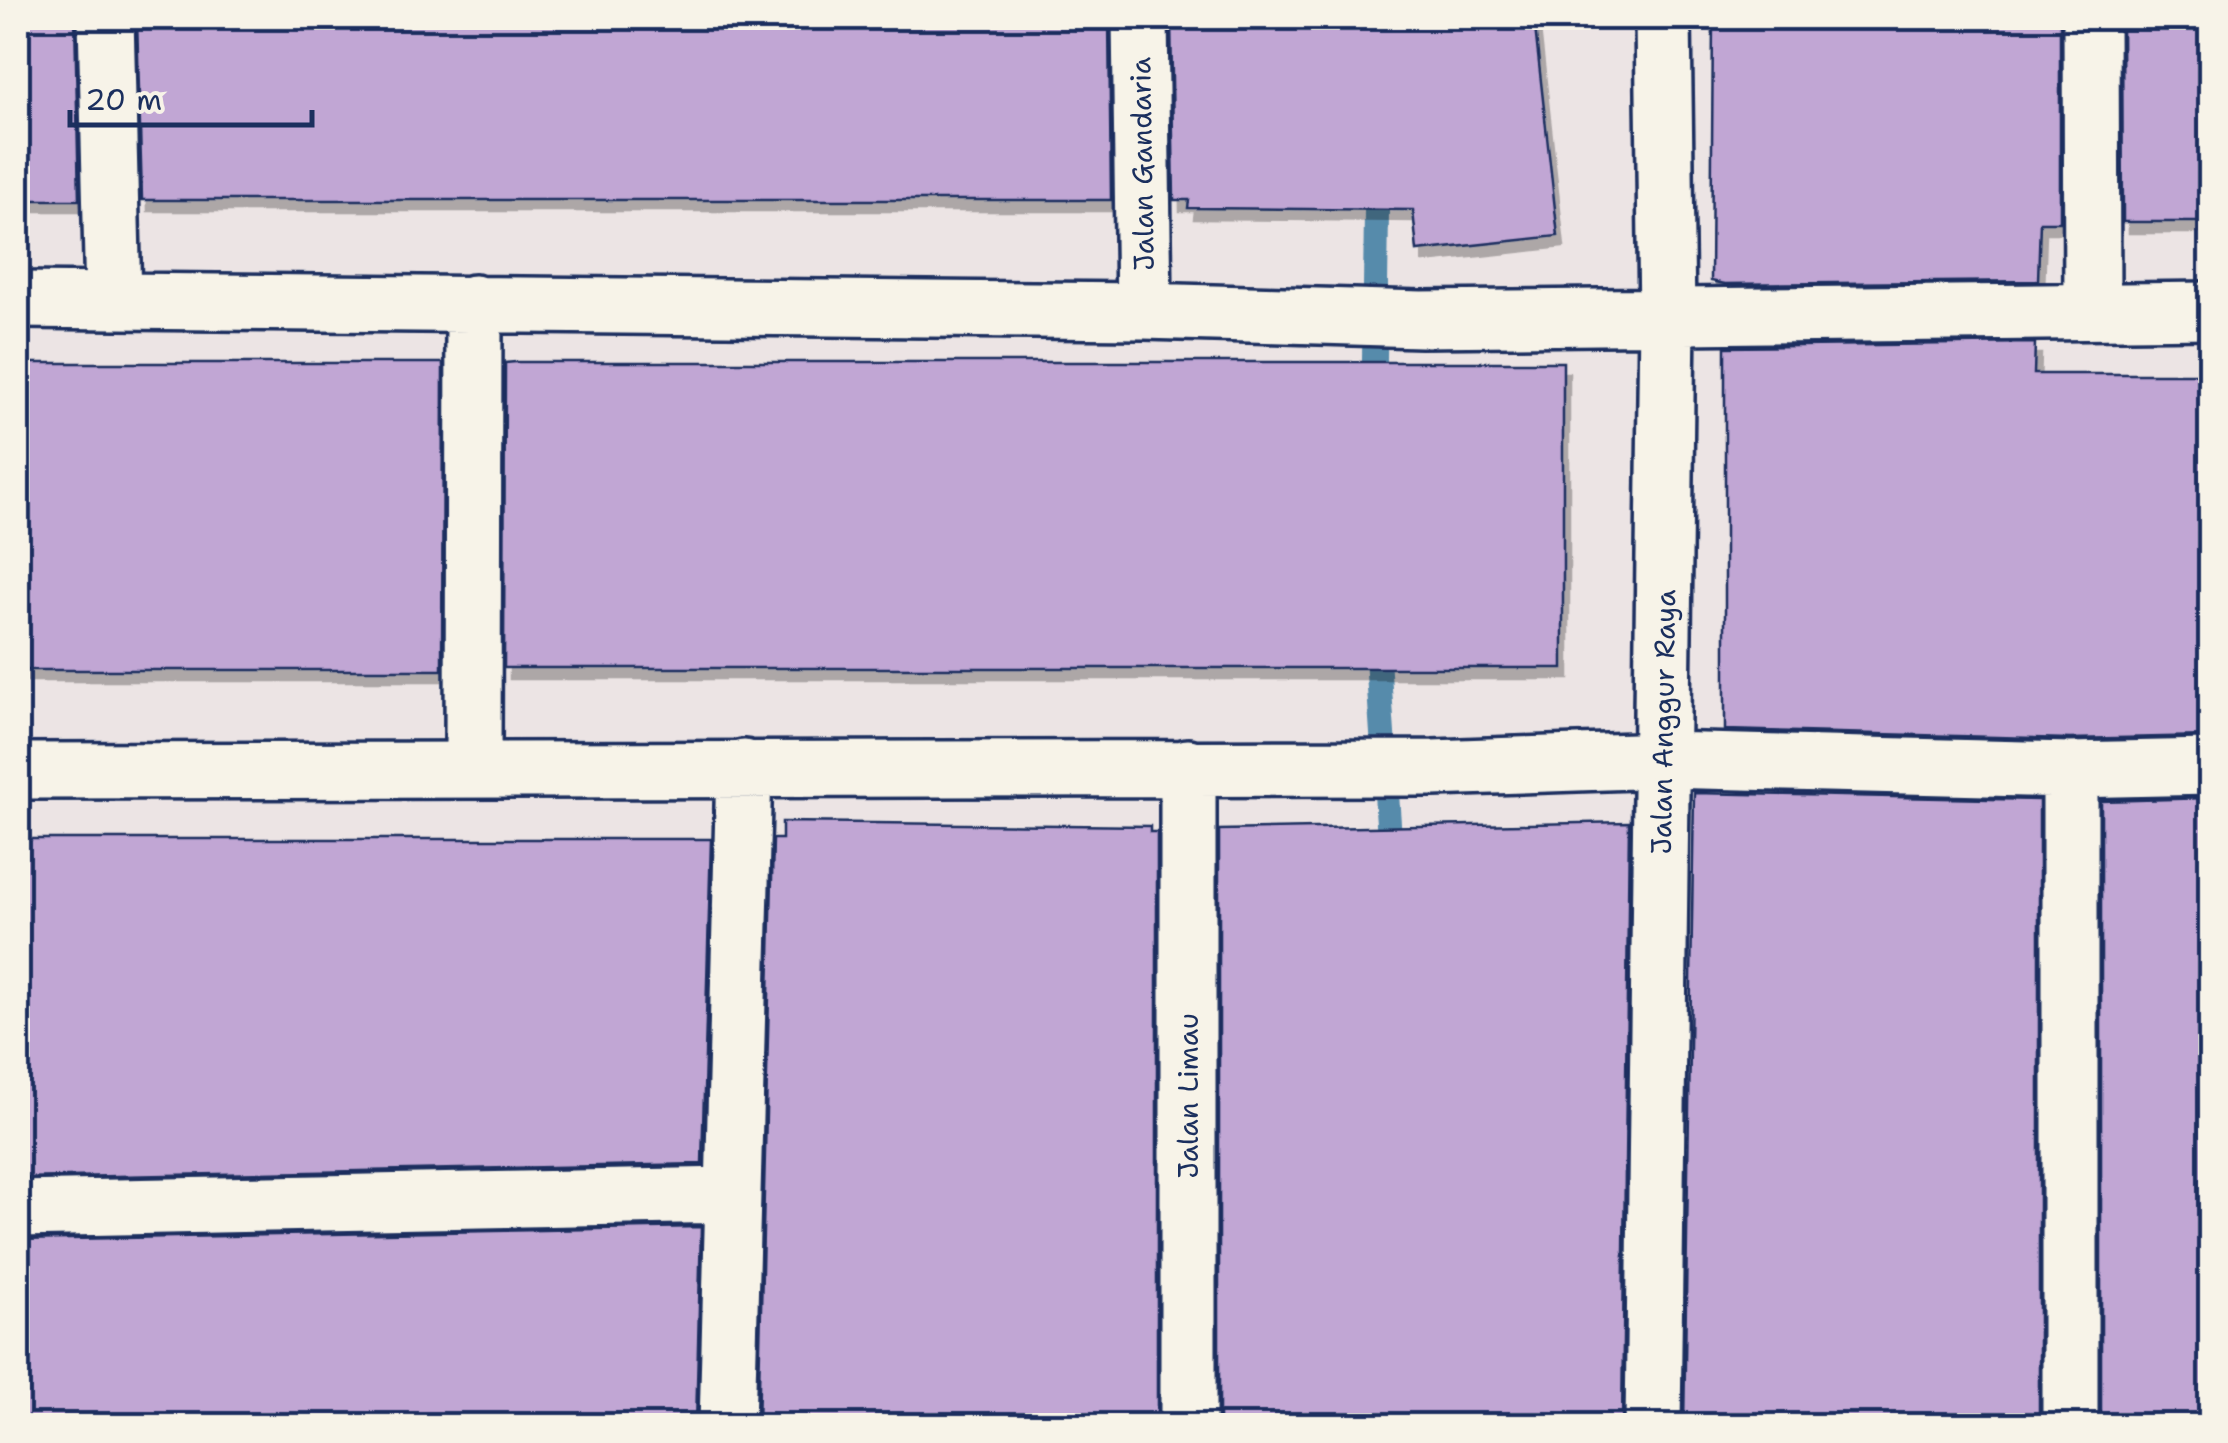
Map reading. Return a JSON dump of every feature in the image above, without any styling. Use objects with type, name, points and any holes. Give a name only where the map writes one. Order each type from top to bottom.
[{"type":"street","points":[[106,18],[113,300]]},
{"type":"street","name":"Jalan Gandaria","points":[[1140,18],[1144,311]]},
{"type":"street","name":"Jalan Anggur Raya","points":[[1653,1426],[1667,318],[1663,18]]},
{"type":"street","points":[[2090,18],[2092,310]]},
{"type":"street","points":[[18,300],[1144,311],[1421,319],[2210,310]]},
{"type":"street","points":[[473,768],[474,303]]},
{"type":"street","points":[[18,771],[1433,768],[1663,760],[2070,770],[2210,767]]},
{"type":"street","name":"Jalan Limau","points":[[1188,767],[1188,1426]]},
{"type":"street","points":[[727,1426],[744,768]]},
{"type":"street","points":[[2070,770],[2070,1426]]},
{"type":"street","points":[[18,1209],[731,1195]]},
{"type":"building","points":[[18,18],[75,18],[79,200],[18,200]]},
{"type":"building","points":[[137,18],[1109,18],[1111,200],[142,200]]},
{"type":"building","points":[[1171,18],[1534,18],[1558,236],[1417,251],[1413,210],[1188,208],[1189,200],[1174,200]]},
{"type":"building","points":[[1713,18],[2060,18],[2060,222],[2040,222],[2038,281],[1711,281]]},
{"type":"building","points":[[2122,18],[2210,18],[2210,222],[2123,222]]},
{"type":"building","points":[[2035,343],[2034,374],[2210,374],[2210,736],[2070,739],[1725,730],[1725,347]]},
{"type":"building","points":[[1563,362],[1563,668],[504,668],[505,363]]},
{"type":"building","points":[[18,363],[443,363],[442,670],[18,670]]},
{"type":"building","points":[[1694,793],[2039,800],[2039,1426],[1684,1426]]},
{"type":"building","points":[[2210,798],[2210,1426],[2101,1426],[2101,801]]},
{"type":"building","points":[[782,822],[1150,826],[1150,832],[1157,832],[1157,1426],[758,1426],[773,839],[782,839]]},
{"type":"building","points":[[1629,822],[1622,1426],[1219,1426],[1219,830]]},
{"type":"building","points":[[18,839],[711,839],[702,1164],[18,1178]]},
{"type":"building","points":[[701,1227],[696,1426],[18,1426],[18,1240]]},
{"type":"waterway","points":[[1374,396],[1377,176]]},
{"type":"waterway","points":[[1376,636],[1391,861]]}]
